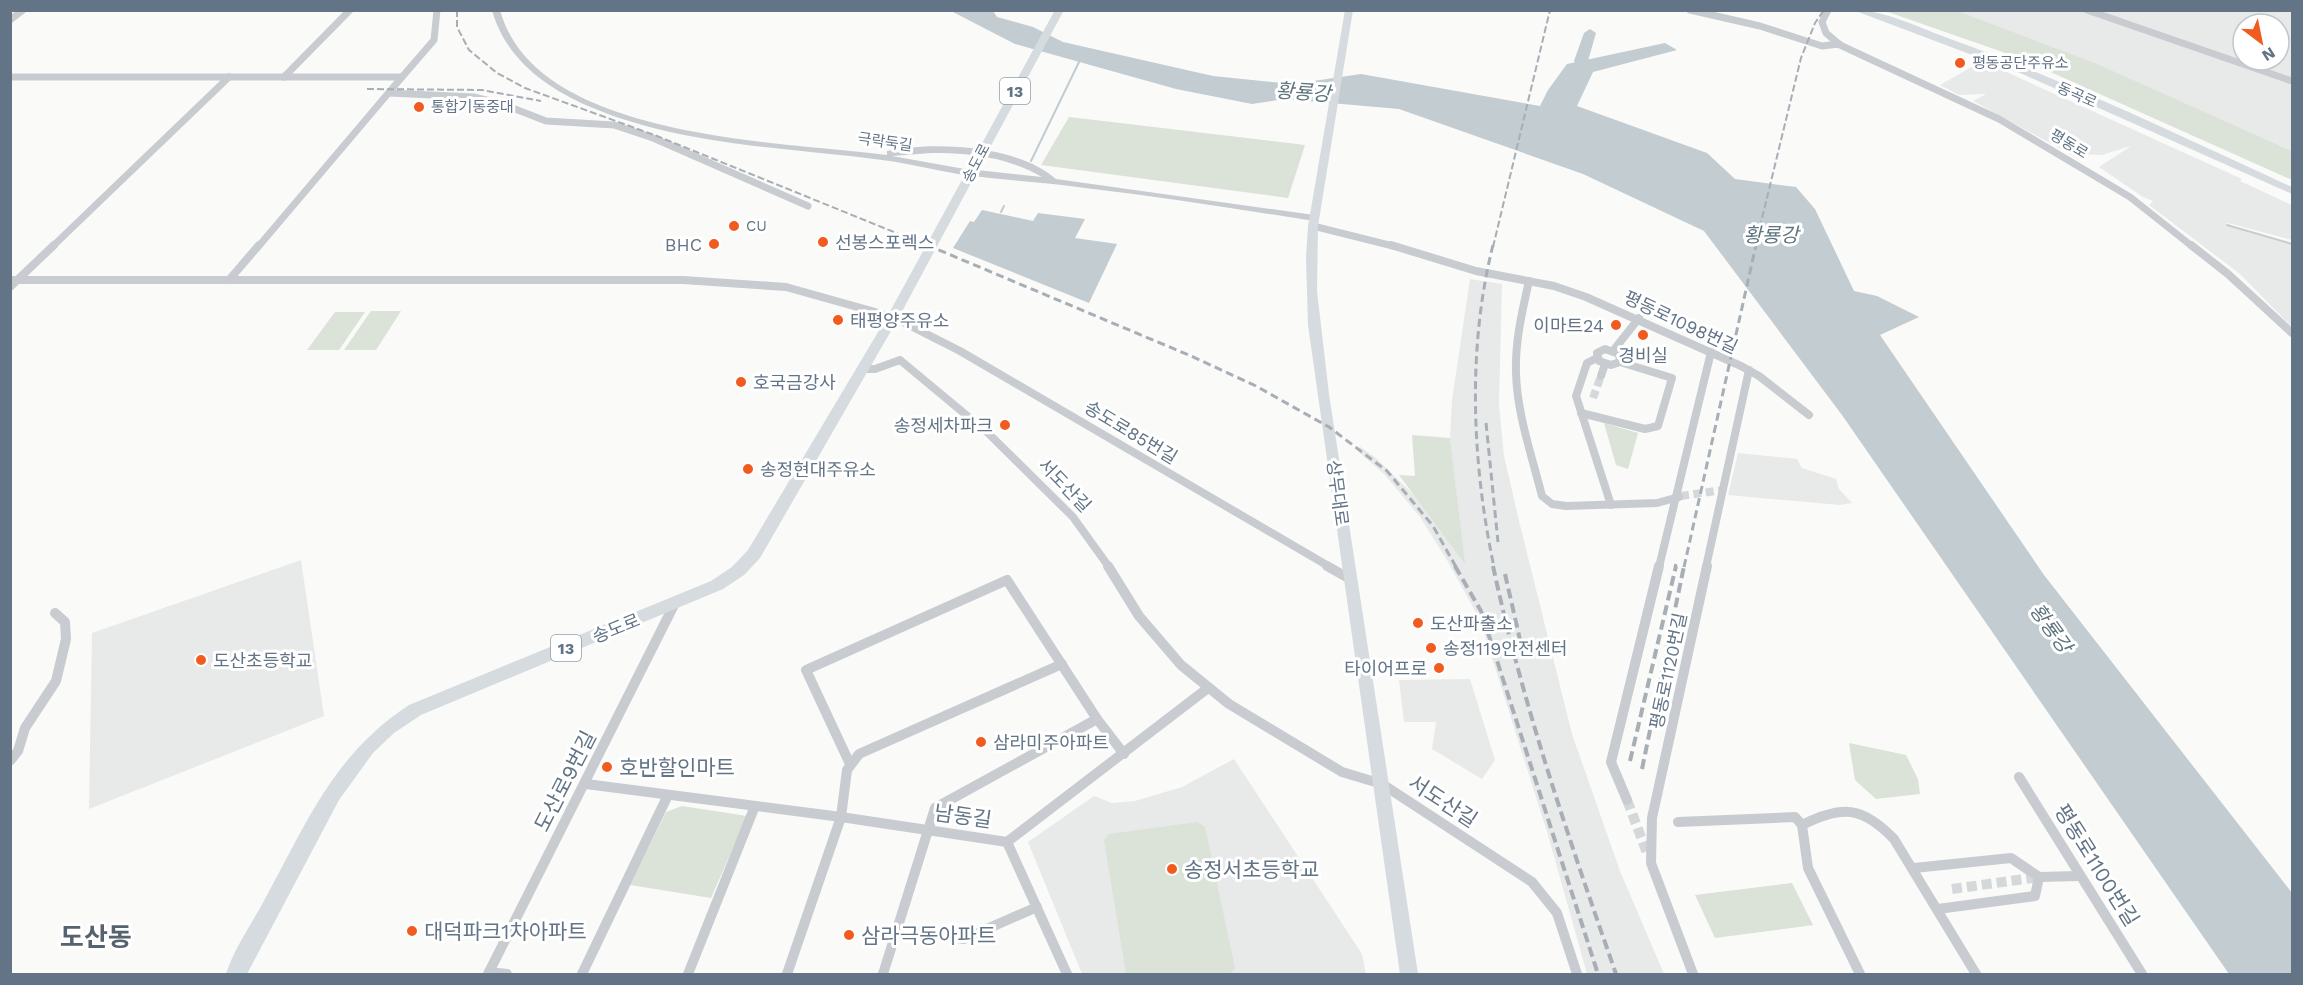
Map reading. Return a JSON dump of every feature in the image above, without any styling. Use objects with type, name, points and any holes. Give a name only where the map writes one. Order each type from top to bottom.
[{"type":"main road","name":"송도로","points":[[236,975],[332,794],[367,748],[388,728],[415,710],[717,585],[738,571],[754,554],[893,316],[1059,10]]},
{"type":"main road","name":"상무대로","points":[[1349,10],[1310,252],[1315,326],[1409,975]]},
{"type":"main road","name":"동곡로","points":[[1857,10],[1912,27],[1982,54],[2292,191]]},
{"type":"street","points":[[10,20],[23,10]]},
{"type":"street","points":[[284,77],[350,10]]},
{"type":"street","points":[[230,280],[434,40],[437,10]]},
{"type":"street","name":"극락둑길","points":[[496,10],[505,37],[526,61],[556,86],[593,105],[647,124],[711,137],[867,155],[971,172],[1055,181],[1314,219]]},
{"type":"street","points":[[1690,10],[1753,24],[1822,46],[1839,44]]},
{"type":"street","points":[[1828,10],[1822,22],[1827,33],[1839,44]]},
{"type":"street","points":[[2087,10],[2292,81]]},
{"type":"street","name":"평동로","points":[[1839,44],[1999,119],[2130,197],[2228,274],[2292,333]]},
{"type":"street","points":[[10,77],[402,78]]},
{"type":"street","points":[[10,286],[230,77]]},
{"type":"street","points":[[389,93],[474,98],[502,104],[546,121],[614,125],[653,138],[808,206]]},
{"type":"street","points":[[867,155],[943,148],[968,150],[1018,160],[1055,181]]},
{"type":"street","name":"평동로1098번길","points":[[1314,219],[1476,271],[1529,281],[1586,297],[1639,318],[1749,370],[1809,415]]},
{"type":"street","points":[[14,280],[683,280],[786,287],[893,316]]},
{"type":"street","points":[[1529,281],[1518,330],[1516,374],[1519,403],[1540,490],[1547,501],[1558,506],[1611,505],[1657,502],[1678,497]]},
{"type":"street","name":"송도로85번길","points":[[893,316],[960,351],[1350,579]]},
{"type":"street","points":[[1613,351],[1639,318]]},
{"type":"street","points":[[1600,376],[1601,361],[1597,353],[1601,350],[1619,354],[1620,362]]},
{"type":"street","points":[[1627,800],[1611,762],[1678,497],[1711,352]]},
{"type":"street","name":"서도산길","points":[[861,369],[875,369],[900,360],[989,434],[1073,517],[1106,562],[1139,616],[1181,665],[1208,688],[1229,704],[1342,772],[1382,784],[1546,894],[1553,903],[1562,924],[1577,975]]},
{"type":"street","points":[[1581,413],[1645,429],[1658,426],[1672,378],[1620,362],[1615,365],[1601,361],[1587,363],[1576,396],[1581,413],[1611,505]]},
{"type":"street","name":"평동로1120번길","points":[[1693,975],[1649,858],[1652,818],[1749,370]]},
{"type":"street","points":[[850,764],[807,679],[806,670],[1007,580],[1097,719],[1124,754]]},
{"type":"street","name":"도산로9번길","points":[[489,973],[675,603]]},
{"type":"street","points":[[10,761],[18,751],[25,728],[56,681],[66,639],[65,622],[55,613]]},
{"type":"street","points":[[787,975],[841,817],[844,785],[850,764],[859,753],[1062,664]]},
{"type":"street","points":[[1007,842],[1208,688]]},
{"type":"street","points":[[883,975],[935,808],[1097,719]]},
{"type":"street","name":"평동로1100번길","points":[[2019,777],[2142,975]]},
{"type":"street","name":"남동길","points":[[586,784],[841,817],[1007,842],[1067,975]]},
{"type":"street","points":[[582,975],[668,795]]},
{"type":"street","points":[[688,975],[755,806]]},
{"type":"street","points":[[1802,825],[1816,816],[1835,810],[1854,812],[1872,820],[1894,836],[1976,975]]},
{"type":"street","points":[[1678,822],[1795,817],[1802,825],[1808,868],[1860,975]]},
{"type":"street","points":[[1914,868],[2011,858],[2039,877],[2079,876]]},
{"type":"street","points":[[1938,909],[2035,896],[2039,877]]},
{"type":"street","points":[[897,928],[964,939],[1037,907]]},
{"type":"street","points":[[489,973],[507,975]]},
{"type":"shaded area","points":[[1885,11],[1958,11],[2097,64],[2292,151],[2292,180],[2017,57]]},
{"type":"shaded area","points":[[1958,11],[2292,11],[2292,151],[2096,64]]},
{"type":"shaded area","points":[[1982,61],[2242,179],[2240,181],[2292,205],[2292,240],[2228,223],[2225,225],[2292,245],[2292,327],[2240,274],[2149,205],[2153,201],[2143,197],[2099,167],[2131,146],[2102,155],[2083,154],[2085,158],[2079,159],[1973,101],[1986,94],[1959,95],[1940,85]]},
{"type":"shaded area","points":[[1069,117],[1305,145],[1288,198],[1041,165]]},
{"type":"shaded area","points":[[1470,279],[1502,284],[1499,404],[1504,456],[1520,525],[1572,734],[1620,871],[1664,974],[1587,974],[1548,835],[1480,620],[1420,517],[1385,475],[1361,454],[1359,446],[1375,457],[1418,499],[1464,562],[1450,438],[1452,400]]},
{"type":"shaded area","points":[[371,311],[401,311],[376,350],[344,350]]},
{"type":"shaded area","points":[[335,312],[365,312],[339,350],[307,350]]},
{"type":"shaded area","points":[[1604,423],[1638,433],[1628,469],[1616,465]]},
{"type":"shaded area","points":[[1412,435],[1450,438],[1465,564],[1399,475],[1415,476]]},
{"type":"shaded area","points":[[1738,453],[1797,459],[1802,468],[1836,479],[1839,489],[1852,503],[1840,505],[1728,495]]},
{"type":"shaded area","points":[[301,560],[324,716],[89,809],[92,633]]},
{"type":"shaded area","points":[[1470,679],[1495,760],[1482,779],[1432,749],[1436,722],[1404,722],[1399,680]]},
{"type":"shaded area","points":[[1849,743],[1906,755],[1918,779],[1920,794],[1876,799],[1855,780]]},
{"type":"shaded area","name":"송정서초등학교","points":[[1234,759],[1362,954],[1366,974],[1082,974],[1028,842],[1094,796],[1112,803],[1135,801],[1182,787]]},
{"type":"shaded area","points":[[682,806],[747,816],[711,898],[630,885],[666,812]]},
{"type":"shaded area","points":[[1197,822],[1205,827],[1235,968],[1230,974],[1126,974],[1104,840],[1109,834]]},
{"type":"shaded area","points":[[1792,883],[1813,925],[1715,938],[1695,895]]},
{"type":"water","name":"황룡강","points":[[951,11],[993,11],[997,17],[1033,27],[1063,42],[1213,76],[1293,84],[1361,74],[1540,106],[1548,90],[1567,64],[1665,43],[1677,50],[1593,72],[1577,106],[1707,153],[1735,179],[1796,187],[1815,209],[1854,291],[1877,296],[1919,317],[1880,335],[2044,575],[2292,893],[2292,974],[2229,974],[1842,415],[1704,231],[1583,174],[1399,109],[1285,99],[1252,104],[1176,89],[1015,44]]},
{"type":"water","points":[[982,210],[1033,221],[1038,213],[1085,219],[1075,238],[1117,244],[1089,303],[953,248],[970,221],[974,222]]},
{"type":"waterway","points":[[1581,61],[1590,33]]},
{"type":"waterway","points":[[1031,161],[1080,60]]},
{"type":"waterway","points":[[1001,212],[1004,206]]},
{"type":"waterway","points":[[2227,225],[2292,244]]},
{"type":"tunnel","points":[[1593,398],[1601,376]]},
{"type":"tunnel","points":[[1681,496],[1723,490]]},
{"type":"tunnel","points":[[1627,800],[1647,853]]},
{"type":"tunnel","points":[[1952,889],[2039,877]]},
{"type":"railway","points":[[457,10],[457,27],[469,50],[497,73],[525,88],[657,136],[931,247]]},
{"type":"railway","points":[[1493,247],[1550,10]]},
{"type":"railway","points":[[1755,247],[1801,58],[1815,23],[1824,10]]},
{"type":"railway","points":[[367,89],[482,90],[541,101]]},
{"type":"railway","points":[[927,245],[1191,356],[1256,386],[1329,427],[1387,471],[1433,526],[1456,567]]},
{"type":"railway","points":[[1493,245],[1479,324],[1476,406],[1481,488],[1494,567]]},
{"type":"railway","points":[[1684,567],[1756,245]]},
{"type":"railway","points":[[1486,423],[1498,542]]},
{"type":"railway","points":[[1455,566],[1481,611],[1598,974]]},
{"type":"railway","points":[[1493,566],[1533,721],[1564,822],[1616,974]]},
{"type":"railway","points":[[1630,761],[1676,566]]},
{"type":"railway","points":[[1642,769],[1684,566]]},
{"type":"railway","points":[[1505,574],[1523,653]]},
{"type":"place","name":"평동공단주유소","points":[[1960,63]]},
{"type":"place","name":"통합기동중대","points":[[419,107]]},
{"type":"place","name":"CU","points":[[734,226]]},
{"type":"place","name":"선봉스포렉스","points":[[823,242]]},
{"type":"place","name":"BHC","points":[[714,244]]},
{"type":"place","name":"태평양주유소","points":[[838,320]]},
{"type":"place","name":"이마트24","points":[[1616,325]]},
{"type":"place","name":"경비실","points":[[1643,335]]},
{"type":"place","name":"호국금강사","points":[[741,382]]},
{"type":"place","name":"송정세차파크","points":[[1005,425]]},
{"type":"place","name":"송정현대주유소","points":[[748,469]]},
{"type":"place","name":"도산파출소","points":[[1418,623]]},
{"type":"place","name":"송정119안전센터","points":[[1431,648]]},
{"type":"place","name":"도산초등학교","points":[[201,660]]},
{"type":"place","name":"타이어프로","points":[[1439,668]]},
{"type":"place","name":"삼라미주아파트","points":[[981,742]]},
{"type":"place","name":"호반할인마트","points":[[607,767]]},
{"type":"place","name":"송정서초등학교","points":[[1172,869]]},
{"type":"place","name":"대덕파크1차아파트","points":[[412,931]]},
{"type":"place","name":"삼라극동아파트","points":[[849,935]]},
{"type":"district","name":"도산동","points":[[96,937]]}]
